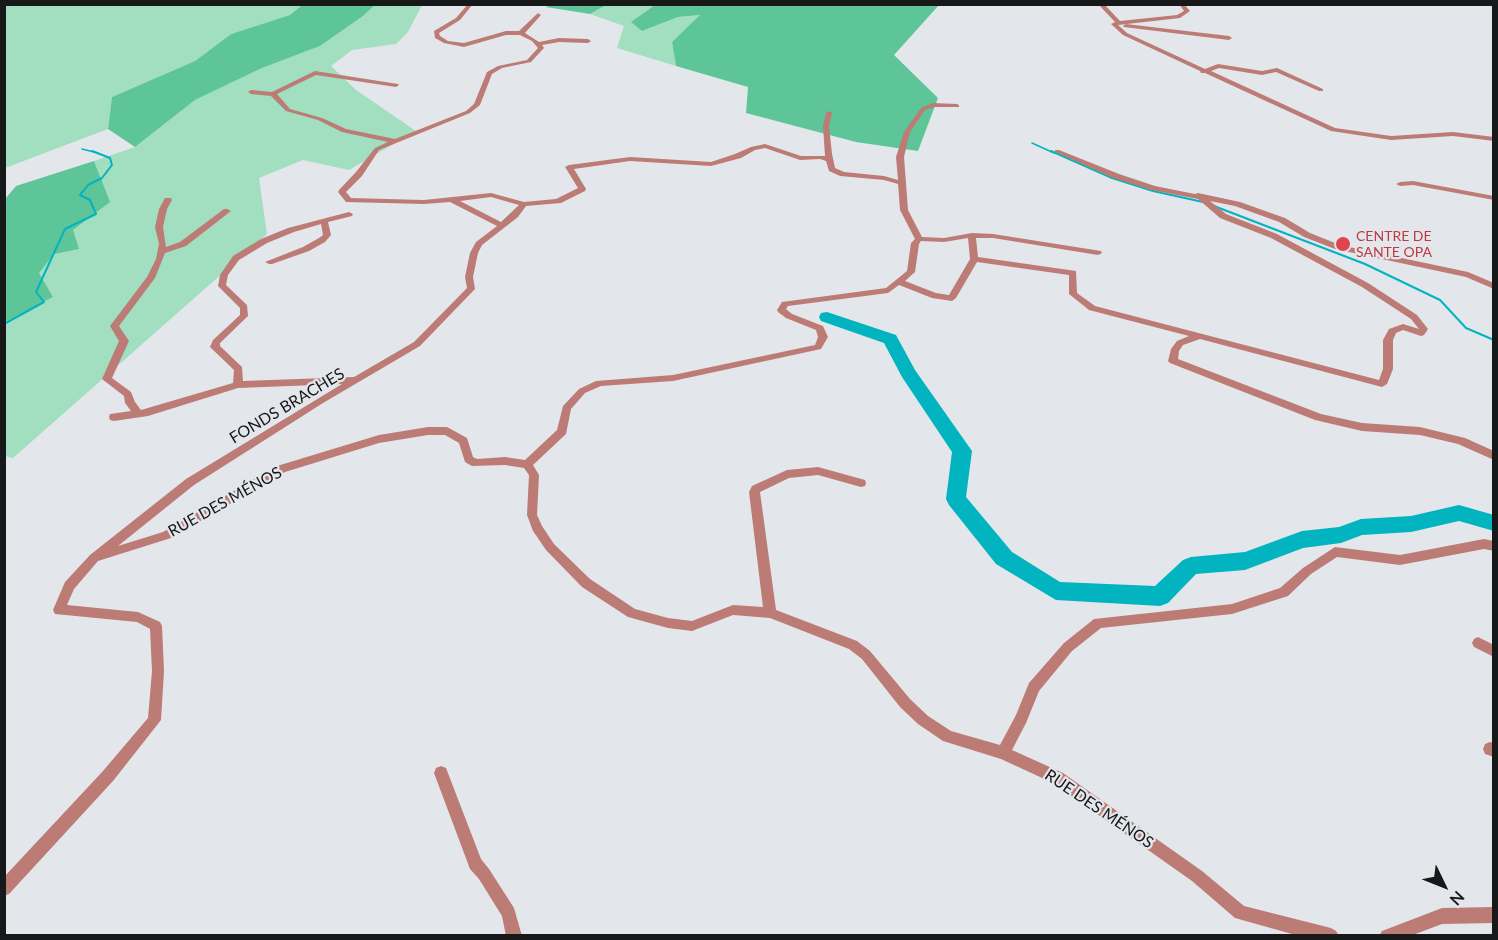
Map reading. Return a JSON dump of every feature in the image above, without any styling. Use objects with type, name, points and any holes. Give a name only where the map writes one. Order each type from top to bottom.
[{"type":"street","points":[[471,4],[458,19],[436,32],[437,37],[446,42],[464,45],[506,33],[521,33],[540,44],[560,40],[588,41]]},
{"type":"street","points":[[1100,4],[1108,10],[1125,34],[1326,127],[1342,132],[1391,138],[1453,134],[1494,139]]},
{"type":"street","points":[[1116,23],[1178,17],[1187,11],[1181,4]]},
{"type":"street","points":[[521,33],[538,15]]},
{"type":"street","points":[[1116,23],[1229,38]]},
{"type":"street","points":[[540,44],[541,48],[529,61],[500,67],[489,73],[477,105],[468,112],[377,149],[359,174],[342,192],[349,200],[424,202],[491,195],[524,204],[558,201],[582,189],[568,167],[630,159],[711,164],[738,156],[753,148],[765,146],[800,158],[821,157],[830,160]]},
{"type":"street","points":[[1203,72],[1218,66],[1262,73],[1277,70],[1321,90]]},
{"type":"street","points":[[252,92],[273,94],[315,73],[396,85]]},
{"type":"street","points":[[273,94],[288,110],[320,119],[344,131],[394,141]]},
{"type":"street","points":[[920,239],[904,210],[900,157],[906,132],[923,109],[933,105],[957,106]]},
{"type":"street","points":[[829,113],[826,126],[832,169],[843,174],[884,178],[902,183]]},
{"type":"street","points":[[1057,151],[1116,176],[1154,188],[1237,204],[1282,220],[1307,235],[1338,248],[1468,275],[1494,286]]},
{"type":"street","points":[[1400,184],[1413,183],[1494,198]]},
{"type":"street","points":[[974,259],[1073,273],[1074,294],[1092,308],[1382,384],[1388,369],[1388,340],[1392,332],[1403,327],[1421,333],[1425,329],[1414,317],[1365,285],[1274,236],[1223,216],[1198,195]]},
{"type":"street","points":[[451,199],[501,225]]},
{"type":"street","points":[[138,413],[130,403],[128,394],[107,379],[124,341],[114,326],[151,278],[163,251],[159,227],[163,208],[168,200]]},
{"type":"street","name":"FONDS BRACHES","points":[[4,889],[108,776],[154,720],[158,671],[156,626],[138,617],[59,610],[69,585],[94,558],[190,483],[320,401],[417,344],[471,289],[469,278],[474,253],[479,244],[515,215],[524,204]]},
{"type":"street","points":[[163,251],[183,244],[227,211]]},
{"type":"street","points":[[238,385],[239,369],[215,347],[216,342],[244,316],[244,308],[222,286],[224,275],[236,258],[264,241],[291,230],[349,214]]},
{"type":"street","points":[[269,262],[306,249],[322,240],[327,235],[324,220]]},
{"type":"street","points":[[899,282],[935,296],[952,298],[974,259],[972,235]]},
{"type":"street","points":[[527,464],[562,431],[566,408],[582,391],[599,382],[673,378],[818,347],[824,337],[820,328],[789,316],[781,310],[785,304],[888,291],[911,272],[915,243],[920,239],[944,240],[972,235],[993,236],[1098,254]]},
{"type":"street","points":[[1200,336],[1180,343],[1174,351],[1173,361],[1319,417],[1362,427],[1420,431],[1461,441],[1494,456]]},
{"type":"street","points":[[114,417],[138,413],[238,385],[358,380]]},
{"type":"street","name":"RUE DES MÉNOS","points":[[94,558],[167,535],[281,469],[380,439],[428,431],[447,431],[463,441],[469,459],[476,463],[505,461],[527,464],[534,475],[532,515],[537,528],[550,547],[586,583],[632,613],[668,623],[692,626],[733,610],[770,613],[853,645],[866,655],[905,703],[923,720],[948,736],[1003,753],[1058,778],[1197,876],[1240,913],[1331,936]]},
{"type":"street","points":[[770,613],[754,492],[756,489],[787,474],[818,471],[861,483]]},
{"type":"street","points":[[1003,753],[1021,719],[1034,687],[1068,647],[1098,623],[1232,609],[1284,592],[1307,571],[1335,552],[1400,560],[1484,544],[1494,546]]},
{"type":"street","points":[[1478,643],[1494,652]]},
{"type":"street","points":[[441,773],[475,864],[484,873],[509,913],[514,936]]},
{"type":"street","points":[[1387,936],[1442,916],[1494,915]]},
{"type":"green space","points":[[5,5],[302,5],[290,15],[231,34],[195,61],[112,97],[108,129],[5,168]]},
{"type":"green space","points":[[302,5],[375,5],[320,46],[262,68],[195,100],[135,147],[108,129],[112,97],[195,61],[231,34],[290,15]]},
{"type":"green space","points":[[375,5],[422,5],[408,32],[396,44],[352,50],[331,66],[356,90],[416,131],[349,170],[303,160],[259,178],[267,234],[13,458],[5,456],[5,322],[53,297],[38,273],[73,230],[109,202],[94,161],[135,147],[195,100],[262,68],[320,46]]},
{"type":"green space","points":[[550,5],[606,5],[590,14],[546,7]]},
{"type":"green space","points":[[606,5],[655,5],[632,22],[642,31],[678,17],[701,15],[672,42],[676,66],[617,48],[624,26],[590,14]]},
{"type":"green space","points":[[655,5],[939,5],[894,55],[938,98],[918,151],[856,142],[746,113],[748,87],[676,66],[672,42],[700,15],[678,17],[642,31],[631,22]]},
{"type":"green space","points":[[94,161],[110,202],[73,230],[79,249],[54,254],[39,273],[53,297],[5,322],[5,199],[16,186]]},
{"type":"waterway","points":[[1032,143],[1054,153]]},
{"type":"waterway","points":[[82,149],[96,152]]},
{"type":"waterway","points":[[1051,151],[1112,178],[1153,191],[1203,202]]},
{"type":"waterway","points":[[4,324],[44,302],[36,292],[65,229],[96,214],[90,200],[80,195],[88,185],[102,178],[112,165],[110,158],[96,152]]},
{"type":"waterway","points":[[1214,206],[1365,264],[1440,300],[1466,328],[1494,340]]},
{"type":"waterway","points":[[827,317],[890,339],[908,373],[962,451],[956,499],[1004,558],[1056,591],[1160,596],[1191,566],[1245,561],[1302,540],[1341,535],[1361,527],[1411,524],[1459,513],[1494,523]]},
{"type":"place","name":"CENTRE DE SANTE OPA","points":[[1343,244]]}]
